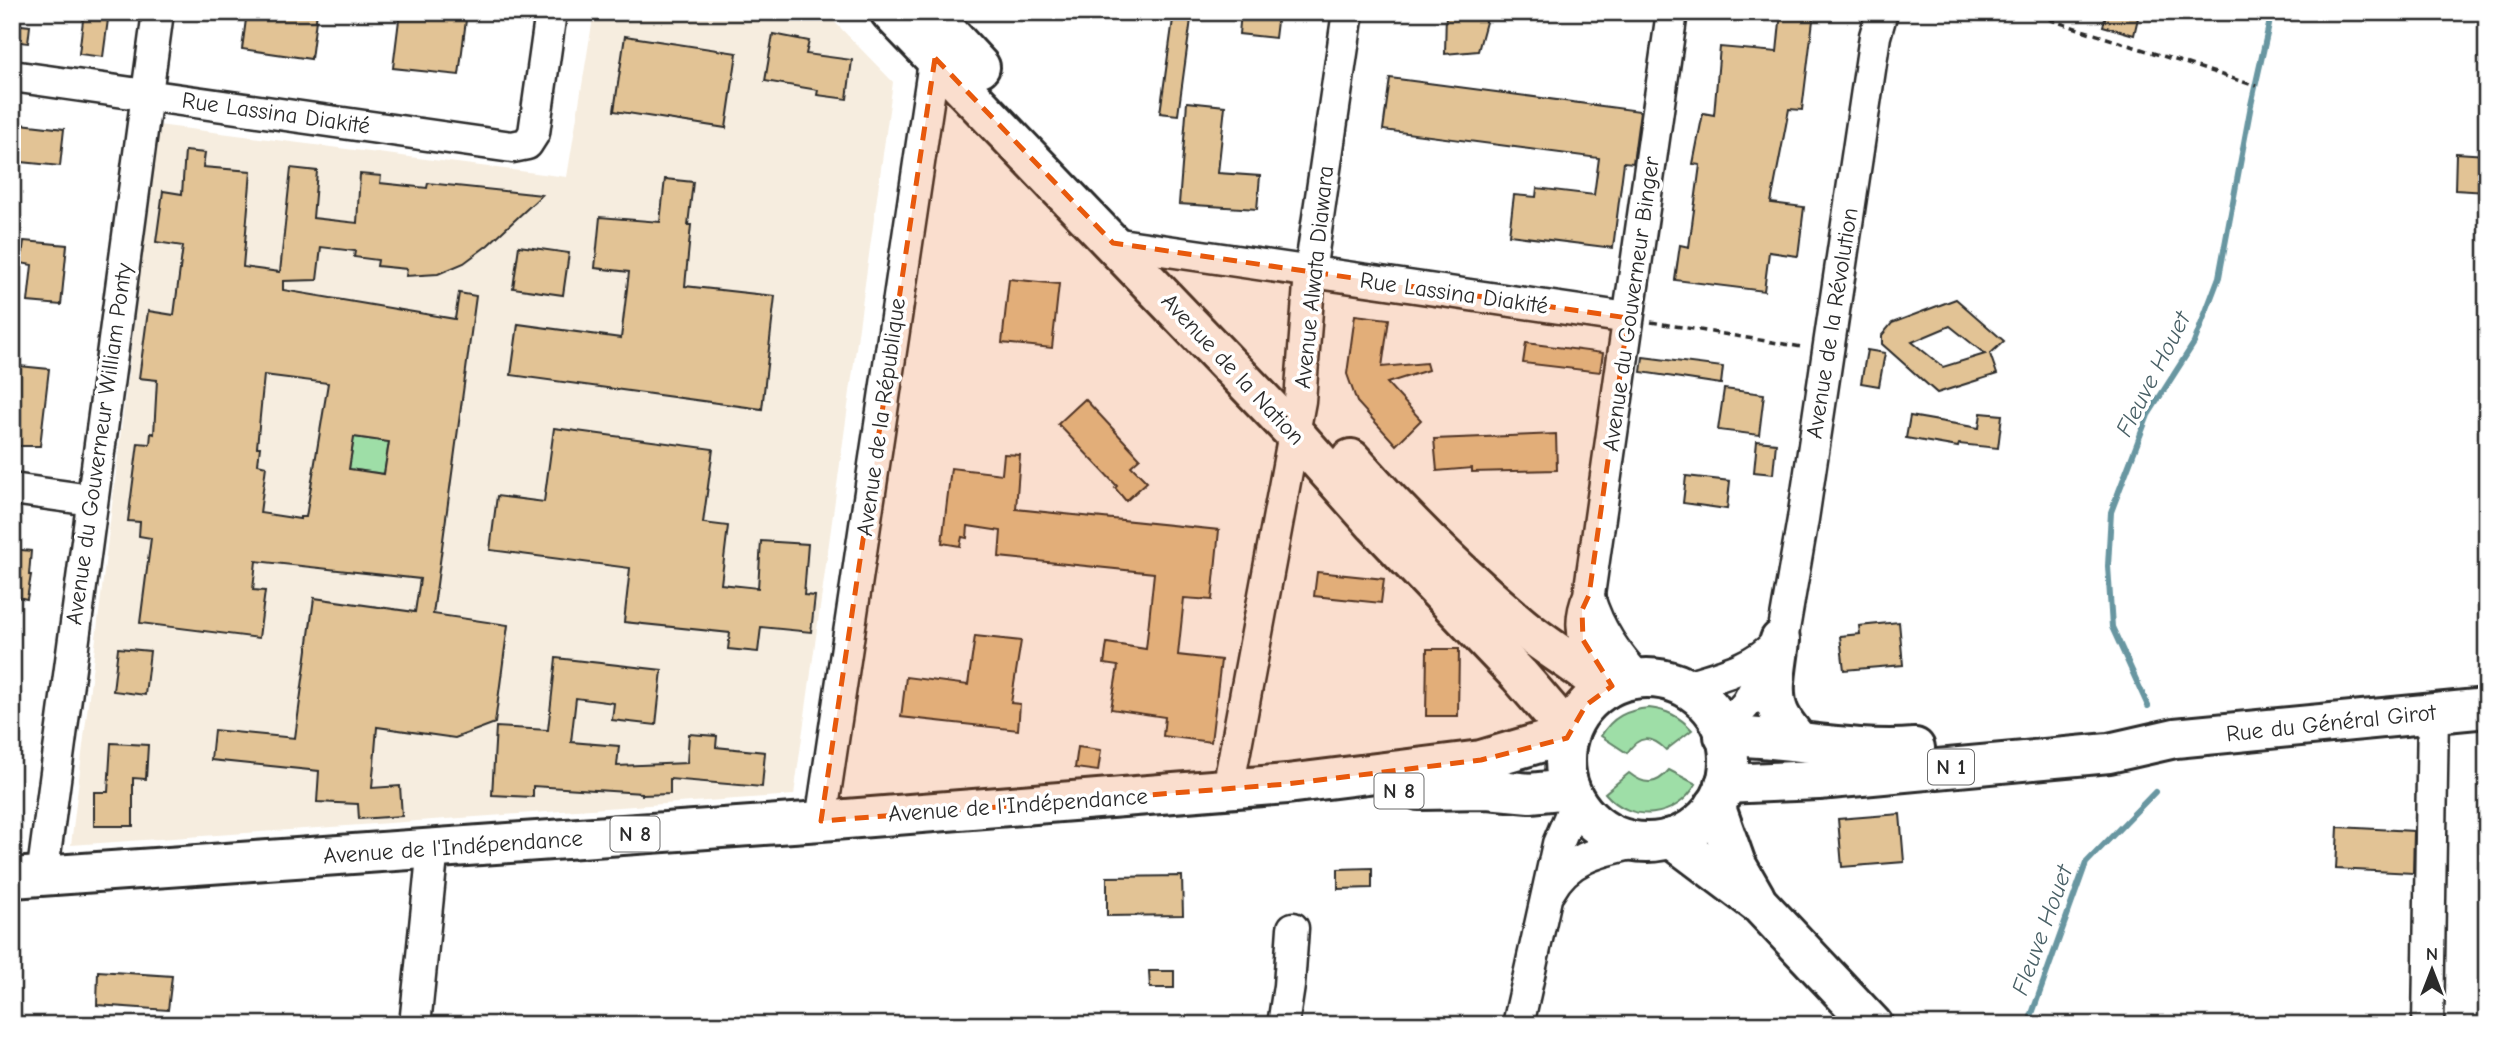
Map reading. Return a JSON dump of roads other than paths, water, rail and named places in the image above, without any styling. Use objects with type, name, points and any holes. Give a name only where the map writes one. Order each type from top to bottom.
[{"type":"main road","name":"Avenue de la Nation","points":[[890,12],[936,27],[1131,246],[1297,417],[1399,510],[1498,606],[1539,640],[1586,671],[1612,678]]},
{"type":"main road","name":"Avenue de la Nation","points":[[1297,417],[1375,524],[1519,675],[1561,737]]},
{"type":"main road","points":[[1782,638],[1774,692],[1776,705],[1779,716],[1798,741]]},
{"type":"main road","points":[[1612,678],[1654,679],[1683,687],[1707,705],[1724,734],[1729,760],[1720,794],[1696,826],[1655,840],[1624,839],[1602,829],[1584,813],[1573,796],[1561,737],[1612,678]]},
{"type":"main road","name":"Rue du Général Girot","points":[[2175,738],[2487,708]]},
{"type":"main road","name":"N 1","points":[[1724,734],[1888,750],[2103,735],[2175,738]]},
{"type":"main road","name":"Avenue de l'Indépendance","points":[[27,877],[821,821],[1228,789],[1481,760],[1561,737]]},
{"type":"main road","name":"N 1","points":[[1720,794],[1819,780],[2109,753],[2175,738]]},
{"type":"main road","name":"Avenue de l'Indépendance","points":[[1228,789],[1286,796],[1459,788],[1573,796]]},
{"type":"main road","points":[[1720,794],[1736,864],[1760,905],[1873,1025]]},
{"type":"main road","points":[[1655,840],[1760,905]]},
{"type":"street","name":"Avenue du Gouverneur William Ponty","points":[[27,877],[92,500],[158,12]]},
{"type":"street","name":"Rue Lassina Diakité","points":[[12,76],[512,147],[527,144],[534,133],[551,12]]},
{"type":"street","name":"Avenue Alwata Diawara","points":[[1228,789],[1297,417],[1310,272],[1348,12]]},
{"type":"street","name":"Avenue du Gouverneur Binger","points":[[1612,678],[1583,640],[1582,610],[1589,595],[1672,12]]},
{"type":"street","name":"Avenue de la Révolution","points":[[1724,734],[1747,703],[1782,638],[1875,36],[1882,12]]},
{"type":"street","name":"Avenue de la République","points":[[821,821],[936,27]]},
{"type":"street","name":"Rue Lassina Diakité","points":[[1131,246],[1628,318]]},
{"type":"street","points":[[12,489],[92,500]]},
{"type":"street","name":"Avenue du Gouverneur Binger","points":[[1589,595],[1604,635],[1613,650],[1612,678]]},
{"type":"street","points":[[1683,687],[1735,670],[1769,651],[1782,638]]},
{"type":"street","points":[[2428,1025],[2433,712]]},
{"type":"street","points":[[1518,1025],[1558,844],[1573,796]]},
{"type":"street","points":[[1544,904],[1556,880],[1571,865],[1595,853],[1655,840]]},
{"type":"street","points":[[415,1025],[433,848]]},
{"type":"street","points":[[1283,1025],[1293,928]]},
{"type":"waterway","name":"Fleuve Houet","points":[[2148,706],[2112,627],[2108,566],[2111,512],[2148,415],[2194,343],[2219,277],[2270,12]]},
{"type":"waterway","name":"Fleuve Houet","points":[[2028,1025],[2086,863],[2155,792]]}]
